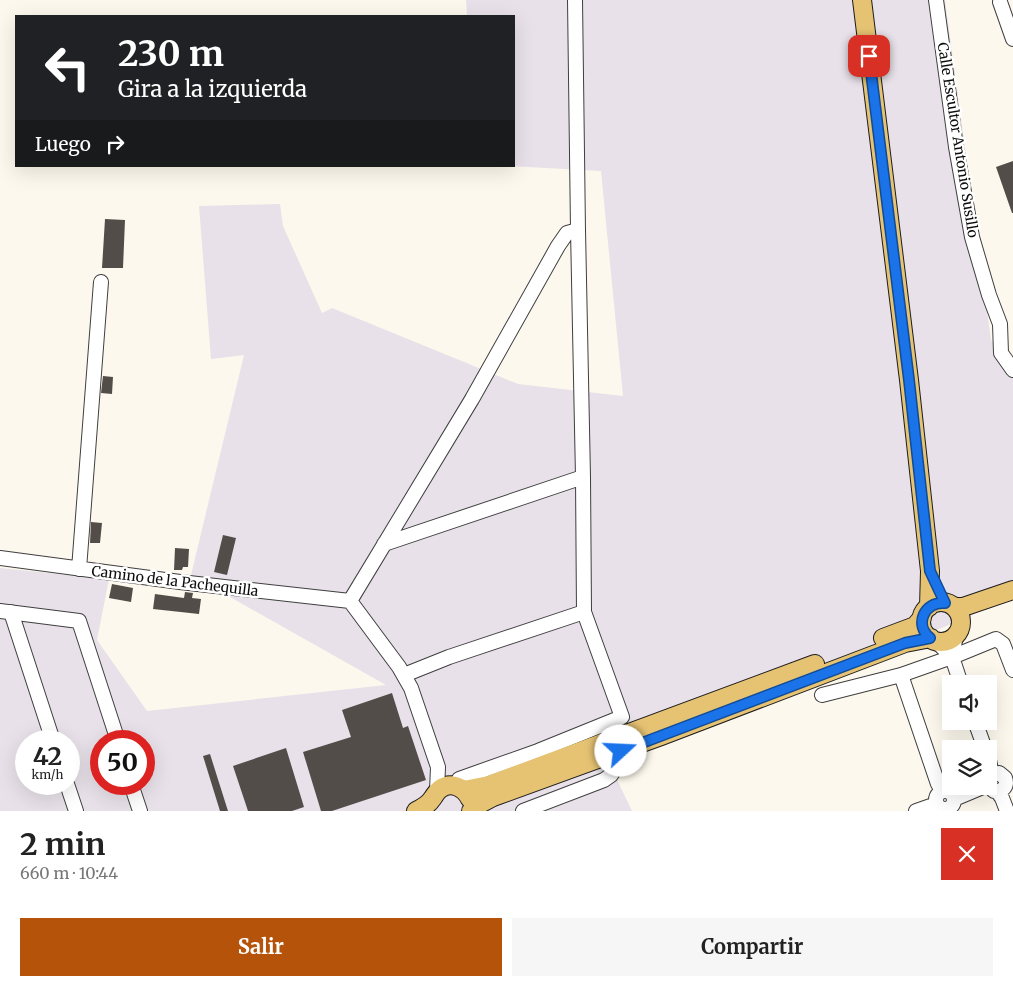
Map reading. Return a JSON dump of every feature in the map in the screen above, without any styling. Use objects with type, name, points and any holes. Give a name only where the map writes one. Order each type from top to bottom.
[{"type":"main road","points":[[862,0],[909,380],[930,571],[937,609],[923,628],[934,640]]},
{"type":"main road","points":[[416,811],[447,790],[489,785],[902,632],[916,626],[937,609],[963,607],[1013,590]]},
{"type":"main road","points":[[471,811],[476,806],[493,797],[905,643],[948,640],[973,618],[1013,603]]},
{"type":"main road","points":[[937,609],[960,617],[958,631]]},
{"type":"main road","points":[[447,790],[471,800],[471,811]]},
{"type":"street","points":[[575,0],[584,612],[622,717],[447,790],[417,703],[404,674],[350,601],[472,399],[558,246],[567,233],[578,230]]},
{"type":"street","name":"Calle Escultor Antonio Susillo","points":[[936,0],[963,192],[972,237],[989,295],[1000,324],[1009,338],[1001,353],[1003,358],[1012,365]]},
{"type":"street","points":[[1000,2],[1013,39]]},
{"type":"street","points":[[79,568],[101,282]]},
{"type":"street","points":[[384,544],[583,477]]},
{"type":"street","name":"Camino de la Pachequilla","points":[[0,558],[350,601]]},
{"type":"street","points":[[49,730],[6,612],[79,621],[114,730]]},
{"type":"street","points":[[404,674],[584,612]]},
{"type":"street","points":[[952,658],[958,631]]},
{"type":"street","points":[[822,695],[901,675],[952,658],[996,639],[1004,644],[1013,670]]},
{"type":"street","points":[[934,640],[952,658],[958,675]]},
{"type":"street","points":[[901,675],[944,801]]},
{"type":"street","points":[[523,811],[604,780],[615,769],[609,755]]},
{"type":"street","points":[[71,795],[76,811]]},
{"type":"street","points":[[135,795],[140,811]]},
{"type":"street","points":[[916,811],[961,795]]},
{"type":"shaded area","points":[[466,0],[945,0],[991,340],[1013,371],[1013,598],[611,767],[632,811],[0,811],[0,568],[109,579],[97,640],[147,711],[386,685],[191,575],[244,355],[211,359],[199,206],[280,204],[283,226],[322,313],[332,308],[518,384],[623,396],[601,171],[515,166],[515,15],[467,15]]},
{"type":"building","points":[[1013,161],[1013,213],[1012,213],[996,167]]},
{"type":"building","points":[[105,219],[125,220],[123,268],[102,268]]},
{"type":"building","points":[[103,376],[113,377],[112,394],[101,393]]},
{"type":"building","points":[[91,522],[102,523],[100,543],[90,543]]},
{"type":"building","points":[[223,535],[236,538],[227,575],[214,572]]},
{"type":"building","points":[[175,548],[189,549],[188,567],[183,567],[182,570],[174,570]]},
{"type":"building","points":[[112,584],[133,588],[131,602],[109,598]]},
{"type":"building","points":[[185,592],[193,593],[192,598],[201,599],[199,614],[153,609],[155,594],[184,598]]},
{"type":"building","points":[[392,693],[403,728],[408,726],[426,780],[332,811],[321,811],[303,752],[351,737],[342,710]]},
{"type":"building","points":[[286,748],[304,807],[292,811],[248,811],[233,766]]},
{"type":"building","points":[[210,754],[228,811],[220,811],[203,756]]},
{"type":"route","points":[[621,751],[905,643],[930,638],[922,627],[923,615],[930,606],[938,602],[945,603],[930,571],[909,380],[869,56]]}]
